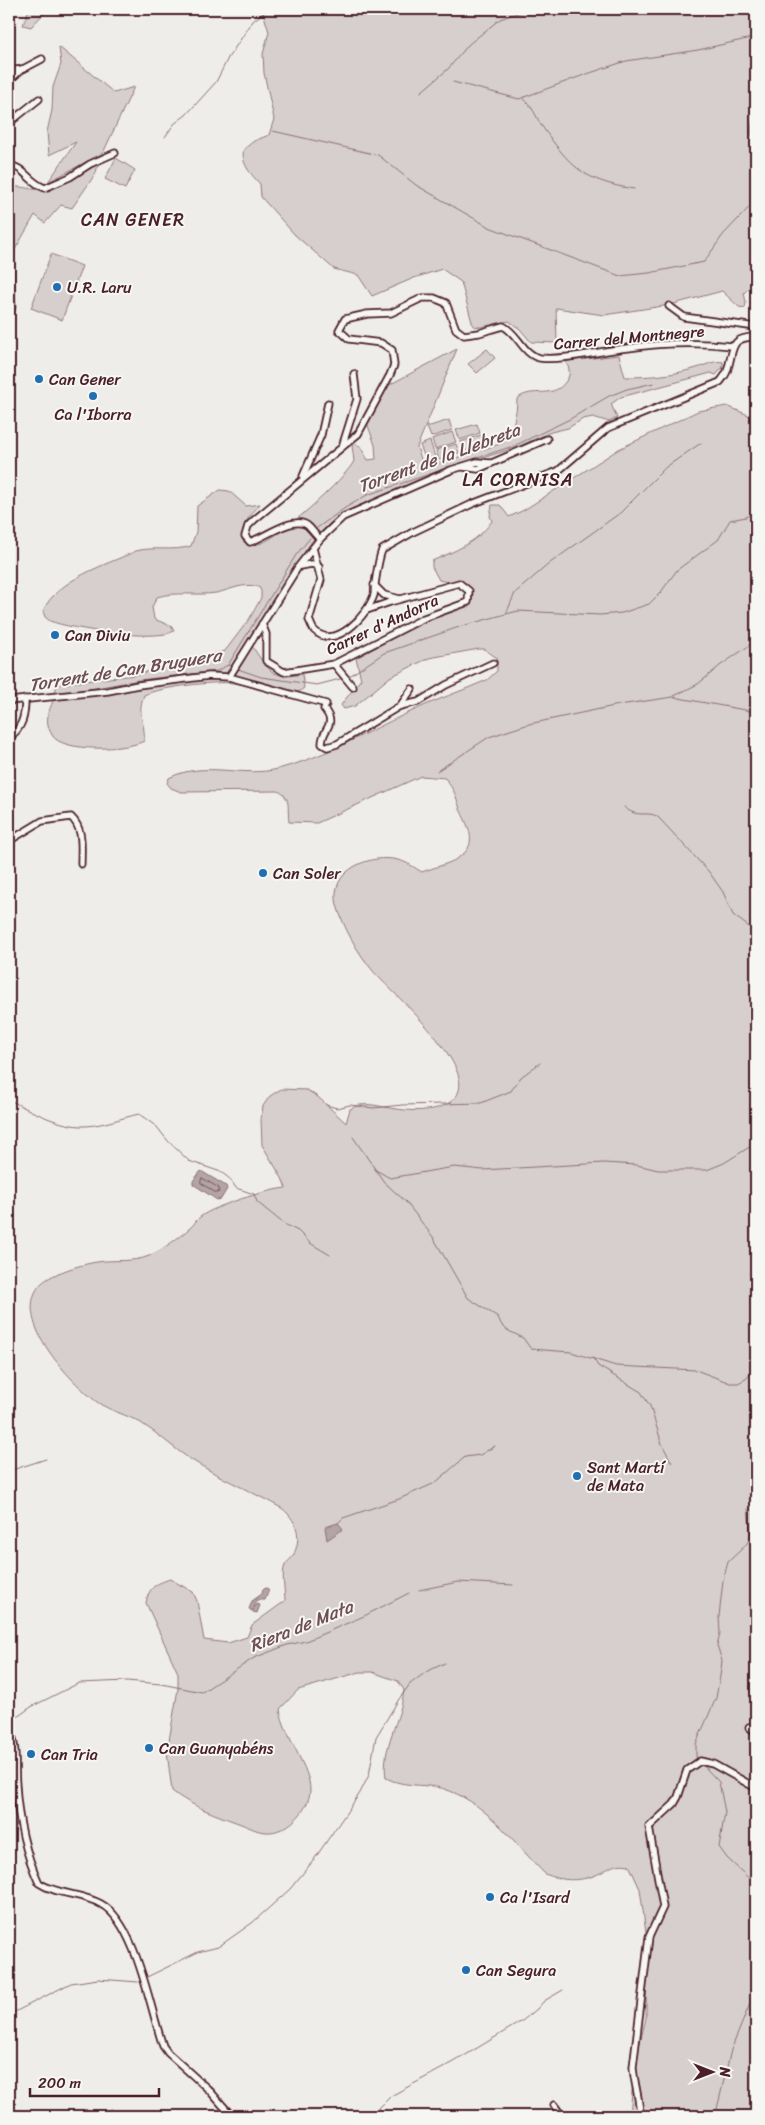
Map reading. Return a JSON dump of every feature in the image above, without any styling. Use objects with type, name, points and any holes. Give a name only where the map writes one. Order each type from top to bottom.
[{"type":"street","points":[[9,81],[23,69],[42,59]]},
{"type":"street","points":[[9,71],[23,69]]},
{"type":"street","points":[[9,123],[39,99]]},
{"type":"street","points":[[9,166],[14,166],[21,170],[30,181],[44,188],[70,177],[90,164],[115,153]]},
{"type":"street","name":"Carrer del Montnegre","points":[[320,539],[312,533],[309,526],[302,523],[288,524],[250,542],[245,536],[248,526],[254,520],[302,478],[358,434],[394,365],[392,350],[381,343],[350,339],[339,330],[345,319],[367,314],[391,313],[422,298],[434,298],[446,303],[456,330],[464,335],[503,326],[511,330],[530,354],[540,358],[569,356],[630,347],[707,343],[732,346]]},
{"type":"street","points":[[669,306],[684,317],[756,328]]},
{"type":"street","points":[[313,548],[321,580],[309,620],[314,630],[328,637],[338,636],[352,626],[367,610],[375,593],[374,585],[377,563],[382,550],[413,532],[472,504],[558,471],[608,428],[720,382],[728,371],[732,346],[740,339],[756,337]]},
{"type":"street","points":[[342,447],[357,399],[354,374]]},
{"type":"street","points":[[756,394],[756,404]]},
{"type":"street","points":[[302,478],[321,435],[328,403]]},
{"type":"street","points":[[229,677],[298,567],[320,539],[343,517],[463,467],[478,469],[490,462],[547,439]]},
{"type":"street","points":[[298,567],[303,564],[312,564],[319,567]]},
{"type":"street","name":"Carrer d'Andorra","points":[[262,624],[266,634],[266,661],[284,672],[334,664],[424,618],[468,602],[469,590],[459,584],[367,610]]},
{"type":"street","name":"Carrer d'Andorra","points":[[374,585],[384,595],[403,599]]},
{"type":"street","points":[[9,701],[108,691],[138,685],[209,676],[229,677],[326,704],[324,709],[330,716],[330,723],[322,737],[322,744],[328,747],[337,744],[400,706],[418,702],[446,685],[493,663]]},
{"type":"street","points":[[334,664],[353,687]]},
{"type":"street","points":[[400,706],[412,689]]},
{"type":"street","points":[[9,738],[21,727],[25,712],[25,699]]},
{"type":"street","points":[[9,841],[42,821],[71,817],[77,823],[81,832],[81,864]]},
{"type":"street","points":[[749,1727],[756,1732]]},
{"type":"street","points":[[9,1729],[14,1744],[21,1828],[39,1883],[47,1888],[95,1901],[111,1911],[127,1936],[137,1960],[163,2046],[168,2053],[209,2090],[232,2116]]},
{"type":"street","points":[[640,2116],[640,2106],[632,2067],[649,1937],[663,1907],[649,1827],[670,1810],[678,1796],[686,1770],[700,1761],[713,1764],[756,1788]]},
{"type":"street","points":[[554,2104],[562,2116]]},
{"type":"shaded area","points":[[29,9],[48,9],[31,27],[23,25]]},
{"type":"shaded area","points":[[77,9],[141,9],[78,13]]},
{"type":"shaded area","points":[[262,9],[756,9],[756,113],[751,132],[756,142],[756,281],[744,293],[745,308],[739,307],[722,291],[670,305],[604,315],[556,308],[557,343],[531,342],[520,329],[509,321],[481,327],[473,326],[461,282],[442,269],[414,278],[372,296],[358,275],[334,269],[295,235],[261,197],[260,184],[245,164],[244,149],[254,141],[269,135],[274,119],[264,73],[263,54],[269,32]]},
{"type":"shaded area","points":[[59,47],[114,93],[134,87],[103,153],[48,182],[76,142],[49,155],[47,132],[52,110],[53,87],[61,64]]},
{"type":"shaded area","points":[[116,158],[135,170],[125,189],[105,179]]},
{"type":"shaded area","points":[[98,164],[96,173],[72,208],[61,205],[45,223],[35,215],[13,253],[16,308],[9,324],[9,189],[17,187],[44,189],[65,182]]},
{"type":"shaded area","name":"U.R. Laru","points":[[51,254],[82,266],[62,320],[31,308]]},
{"type":"shaded area","points":[[457,349],[417,447],[424,468],[503,443],[514,422],[517,399],[530,393],[550,392],[563,385],[569,374],[569,368],[566,363],[568,361],[619,355],[625,377],[672,374],[718,362],[723,362],[723,367],[716,375],[711,373],[621,397],[611,404],[617,418],[609,422],[593,417],[583,419],[568,428],[551,432],[517,447],[455,467],[383,496],[354,509],[330,523],[312,541],[248,641],[274,673],[290,676],[302,674],[304,688],[297,692],[279,694],[233,683],[174,687],[144,695],[141,713],[144,741],[124,746],[96,748],[68,745],[58,741],[52,735],[49,728],[48,715],[56,687],[60,684],[134,675],[225,651],[250,618],[261,598],[259,587],[248,585],[216,593],[172,594],[157,597],[152,607],[154,619],[171,626],[174,631],[165,634],[133,635],[94,631],[50,621],[45,617],[43,611],[59,590],[84,574],[136,551],[177,549],[191,546],[196,532],[197,506],[220,490],[229,491],[246,506],[260,504],[244,526],[242,536],[243,541],[248,544],[258,544],[267,540],[295,521],[338,481],[354,461],[352,446],[354,444],[360,446],[368,460],[376,459],[375,445],[367,423],[387,386]]},
{"type":"shaded area","points":[[487,349],[495,358],[477,373],[468,364]]},
{"type":"shaded area","points":[[727,406],[756,417],[756,2116],[630,2116],[634,2067],[646,2018],[647,1940],[640,1889],[629,1865],[615,1865],[596,1875],[583,1879],[570,1880],[545,1874],[490,1816],[464,1798],[442,1788],[402,1783],[386,1778],[386,1756],[404,1690],[398,1681],[372,1672],[360,1672],[298,1690],[280,1709],[282,1720],[306,1772],[310,1791],[309,1799],[301,1813],[295,1820],[281,1829],[274,1832],[257,1830],[196,1806],[172,1791],[167,1752],[178,1689],[178,1673],[146,1603],[149,1593],[160,1583],[170,1579],[193,1592],[197,1601],[204,1640],[228,1643],[247,1637],[252,1625],[285,1601],[284,1569],[296,1549],[297,1531],[292,1519],[283,1509],[201,1466],[141,1423],[102,1405],[86,1393],[60,1366],[48,1350],[33,1316],[33,1300],[39,1286],[50,1277],[74,1267],[91,1263],[130,1260],[149,1256],[176,1239],[207,1212],[242,1199],[286,1188],[262,1145],[261,1119],[263,1106],[270,1096],[281,1089],[307,1090],[318,1097],[346,1123],[350,1109],[359,1105],[430,1110],[446,1105],[457,1095],[460,1082],[444,1048],[429,1029],[373,971],[362,956],[343,922],[337,905],[336,893],[339,882],[345,874],[364,862],[387,858],[408,864],[422,872],[453,861],[467,850],[470,844],[470,832],[451,786],[445,778],[421,776],[317,823],[289,822],[287,800],[278,791],[181,792],[171,788],[167,783],[169,778],[195,770],[251,772],[278,769],[295,764],[329,751],[419,708],[487,680],[497,671],[497,658],[484,649],[479,649],[429,658],[390,677],[355,706],[344,709],[341,705],[361,679],[356,658],[436,615],[470,602],[469,587],[466,583],[439,580],[432,567],[432,561],[465,545],[480,535],[492,521],[490,516],[492,505],[500,505],[509,517],[524,510],[619,449],[698,411]]},
{"type":"shaded area","points":[[449,420],[452,430],[431,437],[427,427]]},
{"type":"shaded area","points":[[477,424],[480,433],[460,440],[456,430]]},
{"type":"shaded area","points":[[452,432],[456,442],[435,449],[432,439]]},
{"type":"shaded area","points":[[481,435],[484,444],[463,452],[460,442]]},
{"type":"shaded area","points":[[430,441],[436,460],[427,463],[420,445]]},
{"type":"shaded area","points":[[456,444],[459,453],[439,460],[436,450]]},
{"type":"water","points":[[201,1171],[226,1186],[227,1189],[221,1199],[217,1200],[193,1184],[193,1181]]},
{"type":"water","points":[[338,1523],[343,1529],[327,1540],[325,1527]]},
{"type":"water","points":[[267,1588],[269,1590],[265,1600],[257,1600],[254,1603],[254,1608],[256,1604],[260,1605],[257,1613],[253,1612],[253,1609],[252,1611],[249,1609],[252,1601],[262,1594],[263,1589]]},
{"type":"waterway","points":[[165,137],[174,124],[186,115],[216,82],[228,58],[253,21],[268,9]]},
{"type":"waterway","points":[[421,92],[448,69],[469,44],[500,19],[529,9]]},
{"type":"waterway","points":[[453,82],[519,99],[626,61],[698,50],[756,37]]},
{"type":"waterway","points":[[524,99],[532,108],[541,125],[569,161],[589,176],[616,186],[634,189]]},
{"type":"waterway","points":[[273,131],[378,155],[416,185],[489,227],[620,276],[649,273],[704,262],[723,235],[756,200]]},
{"type":"waterway","name":"Torrent de la Llebreta","points":[[317,528],[367,495],[516,445],[570,419],[609,396],[627,389],[654,383]]},
{"type":"waterway","name":"Torrent de Can Bruguera","points":[[348,677],[384,653],[462,626],[506,614],[515,593],[550,563],[620,513],[666,467],[701,443]]},
{"type":"waterway","points":[[506,614],[518,611],[600,615],[622,613],[649,604],[661,592],[677,570],[718,540],[730,520],[746,517],[756,511]]},
{"type":"waterway","name":"Torrent de la Llebreta","points":[[228,665],[296,555],[310,538]]},
{"type":"waterway","points":[[674,696],[698,684],[721,665],[756,641]]},
{"type":"waterway","name":"Torrent de Can Bruguera","points":[[74,692],[139,680],[217,671],[228,665],[232,667]]},
{"type":"waterway","name":"Torrent de Can Bruguera","points":[[238,669],[261,677],[317,685],[344,678]]},
{"type":"waterway","points":[[437,771],[489,737],[529,724],[619,705],[673,697],[756,712]]},
{"type":"waterway","points":[[624,807],[634,813],[651,814],[659,818],[709,872],[723,892],[733,915],[756,932]]},
{"type":"waterway","points":[[326,1105],[337,1108],[350,1105],[373,1108],[402,1105],[481,1103],[511,1091],[521,1077],[540,1063]]},
{"type":"waterway","points":[[9,1100],[46,1118],[76,1126],[99,1124],[139,1114],[157,1127],[168,1141],[189,1161],[221,1172],[230,1179],[236,1188],[254,1194],[257,1202],[284,1224],[298,1231],[310,1243],[330,1255]]},
{"type":"waterway","points":[[353,1137],[384,1182],[406,1202],[433,1237],[468,1298],[498,1317],[501,1324],[507,1330],[523,1338],[531,1349],[571,1352],[616,1366],[696,1370],[730,1383],[738,1383],[746,1379],[756,1367]]},
{"type":"waterway","points":[[374,1169],[390,1178],[454,1167],[483,1170],[604,1163],[637,1165],[658,1170],[707,1170],[724,1163],[756,1143]]},
{"type":"waterway","points":[[9,1217],[15,1217]]},
{"type":"waterway","points":[[593,1358],[598,1366],[641,1392],[650,1406],[662,1444],[672,1463]]},
{"type":"waterway","points":[[338,1523],[343,1518],[399,1499],[435,1483],[465,1457],[480,1455],[495,1446]]},
{"type":"waterway","points":[[9,1471],[46,1459]]},
{"type":"waterway","points":[[698,1759],[696,1757],[696,1744],[716,1698],[720,1676],[722,1661],[717,1645],[720,1633],[719,1617],[723,1580],[728,1562],[746,1545],[751,1536],[748,1509]]},
{"type":"waterway","name":"Riera de Mata","points":[[419,1590],[458,1582],[513,1585]]},
{"type":"waterway","name":"Riera de Mata","points":[[9,1723],[31,1707],[79,1683],[127,1681],[161,1684],[202,1692],[254,1658],[287,1645],[306,1641],[364,1616],[409,1593]]},
{"type":"waterway","points":[[147,1977],[198,1952],[218,1947],[252,1923],[290,1889],[313,1861],[360,1793],[369,1775],[376,1737],[399,1699],[410,1684],[426,1672],[445,1663]]},
{"type":"waterway","points":[[702,1764],[719,1782],[725,1812],[719,1847],[727,1858],[756,1885]]},
{"type":"waterway","points":[[9,2015],[71,1983],[98,1979],[138,1982]]},
{"type":"waterway","points":[[717,2109],[731,2050],[756,1989]]},
{"type":"waterway","points":[[371,2116],[391,2096],[454,2062],[522,2021],[544,2001],[563,1990]]},
{"type":"waterway","points":[[9,2108],[30,2116]]},
{"type":"waterway","points":[[84,2116],[112,2109]]},
{"type":"place","name":"U.R. Laru","points":[[57,287]]},
{"type":"place","name":"Can Gener","points":[[39,379]]},
{"type":"place","name":"Ca l'Iborra","points":[[93,396]]},
{"type":"place","name":"Can Diviu","points":[[55,635]]},
{"type":"place","name":"Can Soler","points":[[263,873]]},
{"type":"place","name":"Sant Martí de Mata","points":[[577,1476]]},
{"type":"place","name":"Can Guanyabéns","points":[[149,1748]]},
{"type":"place","name":"Can Tria","points":[[31,1754]]},
{"type":"place","name":"Ca l'Isard","points":[[490,1897]]},
{"type":"place","name":"Can Segura","points":[[466,1970]]},
{"type":"district","name":"CAN GENER","points":[[133,220]]},
{"type":"district","name":"LA CORNISA","points":[[518,480]]}]
